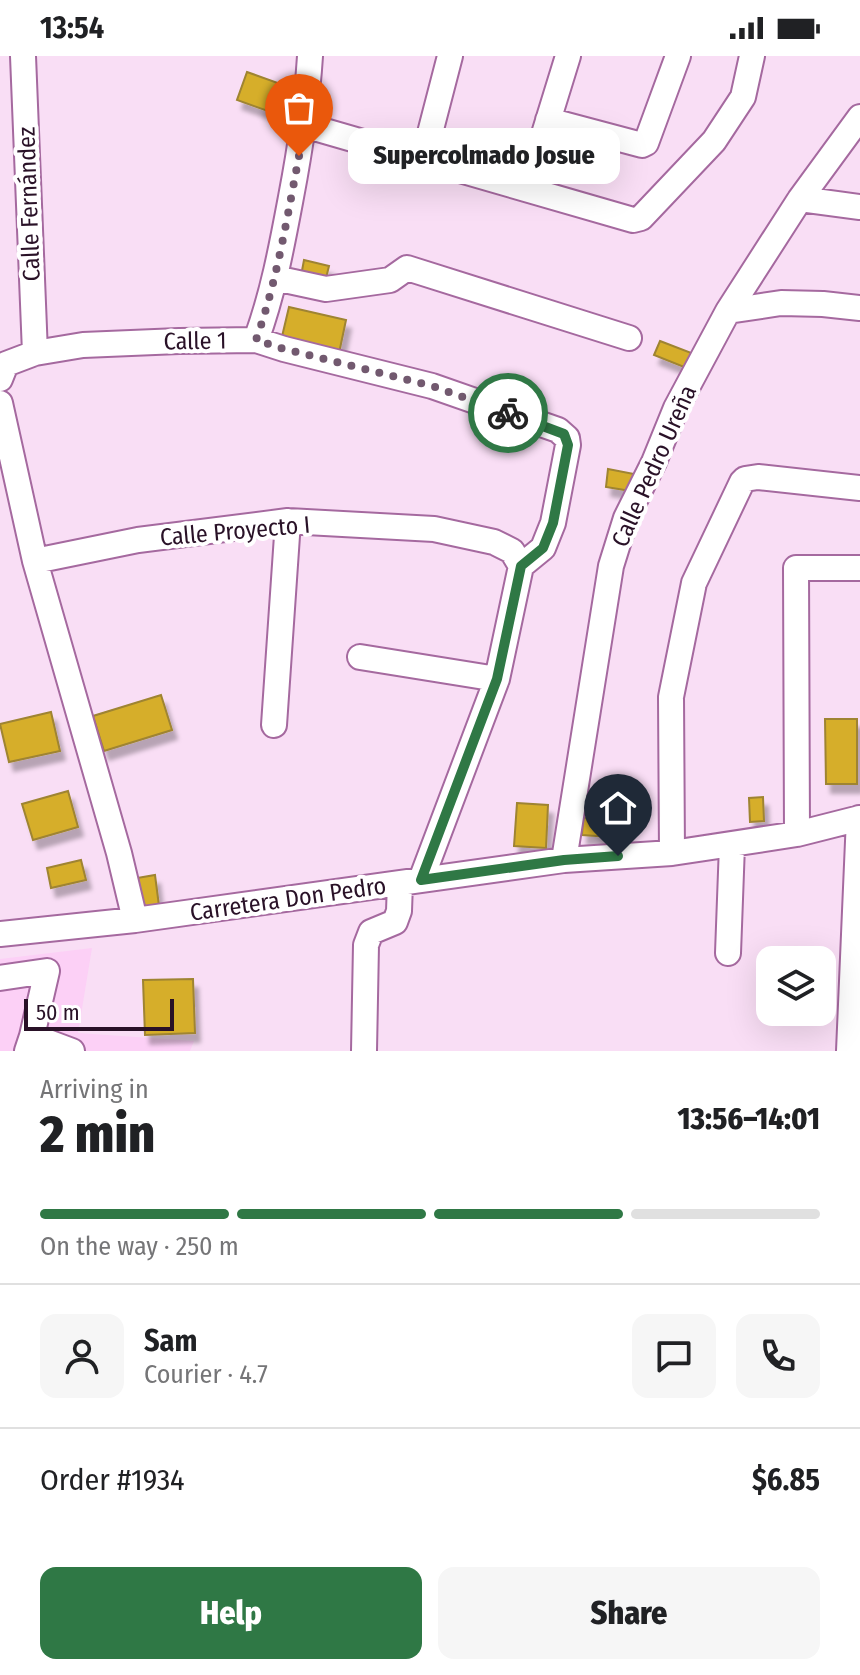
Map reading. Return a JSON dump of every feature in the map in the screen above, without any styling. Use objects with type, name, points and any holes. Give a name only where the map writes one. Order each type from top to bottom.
[{"type":"street","name":"Calle Fernández","points":[[23,56],[35,353]]},
{"type":"street","name":"Calle 1","points":[[0,379],[6,364],[35,353],[83,345],[256,340],[275,278],[304,125],[310,56]]},
{"type":"street","points":[[423,160],[450,56]]},
{"type":"street","points":[[527,189],[568,56]]},
{"type":"street","points":[[548,120],[642,145],[646,143],[678,56]]},
{"type":"street","points":[[304,125],[633,220],[641,218],[714,141],[743,97],[752,56]]},
{"type":"street","name":"Calle Pedro Ureña","points":[[564,860],[611,566],[626,518],[676,408],[728,311],[800,199],[860,117]]},
{"type":"street","points":[[800,199],[860,207]]},
{"type":"street","points":[[275,278],[326,289],[390,280],[407,268],[629,338]]},
{"type":"street","points":[[728,311],[781,303],[860,308]]},
{"type":"street","points":[[256,340],[432,386],[564,434],[568,445],[553,523],[543,548],[521,566],[497,679],[395,922],[371,932],[366,945],[364,1051]]},
{"type":"street","points":[[0,403],[35,561],[119,853],[135,920]]},
{"type":"street","points":[[672,853],[671,697],[694,583],[742,482],[758,477],[860,488]]},
{"type":"street","points":[[274,725],[288,521]]},
{"type":"street","name":"Calle Proyecto I","points":[[35,561],[138,540],[288,521],[434,529],[494,542],[512,551],[521,566]]},
{"type":"street","points":[[797,834],[796,568],[860,568]]},
{"type":"street","points":[[360,657],[497,679]]},
{"type":"street","points":[[849,1051],[860,818]]},
{"type":"street","name":"Carretera Don Pedro","points":[[0,934],[135,920],[564,860],[672,853],[732,845],[797,834],[860,818]]},
{"type":"street","points":[[728,953],[732,845]]},
{"type":"street","points":[[0,978],[47,971],[29,1043],[72,1051]]},
{"type":"shaded area","points":[[92,948],[78,1033],[194,1041],[190,1051],[0,1051],[0,959]]},
{"type":"building","points":[[247,72],[289,87],[279,115],[237,100]]},
{"type":"building","points":[[304,260],[329,266],[325,282],[301,276]]},
{"type":"building","points":[[289,307],[346,320],[338,358],[280,345]]},
{"type":"building","points":[[660,341],[694,354],[689,369],[654,355]]},
{"type":"building","points":[[608,469],[634,474],[631,491],[606,487]]},
{"type":"building","points":[[161,695],[172,730],[104,751],[93,716]]},
{"type":"building","points":[[51,712],[60,751],[9,762],[0,724]]},
{"type":"building","points":[[825,719],[857,719],[857,784],[826,784]]},
{"type":"building","points":[[68,791],[78,827],[33,840],[22,804]]},
{"type":"building","points":[[763,797],[764,821],[750,822],[749,798]]},
{"type":"building","points":[[517,803],[548,805],[546,848],[514,846]]},
{"type":"building","points":[[583,818],[611,819],[610,837],[582,835]]},
{"type":"building","points":[[81,860],[86,880],[51,888],[47,868]]},
{"type":"building","points":[[155,875],[159,906],[142,909],[137,878]]},
{"type":"building","points":[[193,979],[195,1033],[145,1035],[143,980]]},
{"type":"way so far","points":[[299,156],[277,269],[256,340],[432,386],[508,413]]},
{"type":"place","name":"Supercolmado Josue","points":[[299,156]]},
{"type":"route","points":[[508,413],[558,430],[567,438],[568,445],[553,523],[543,548],[521,566],[497,679],[421,880],[564,860],[618,856]]}]
